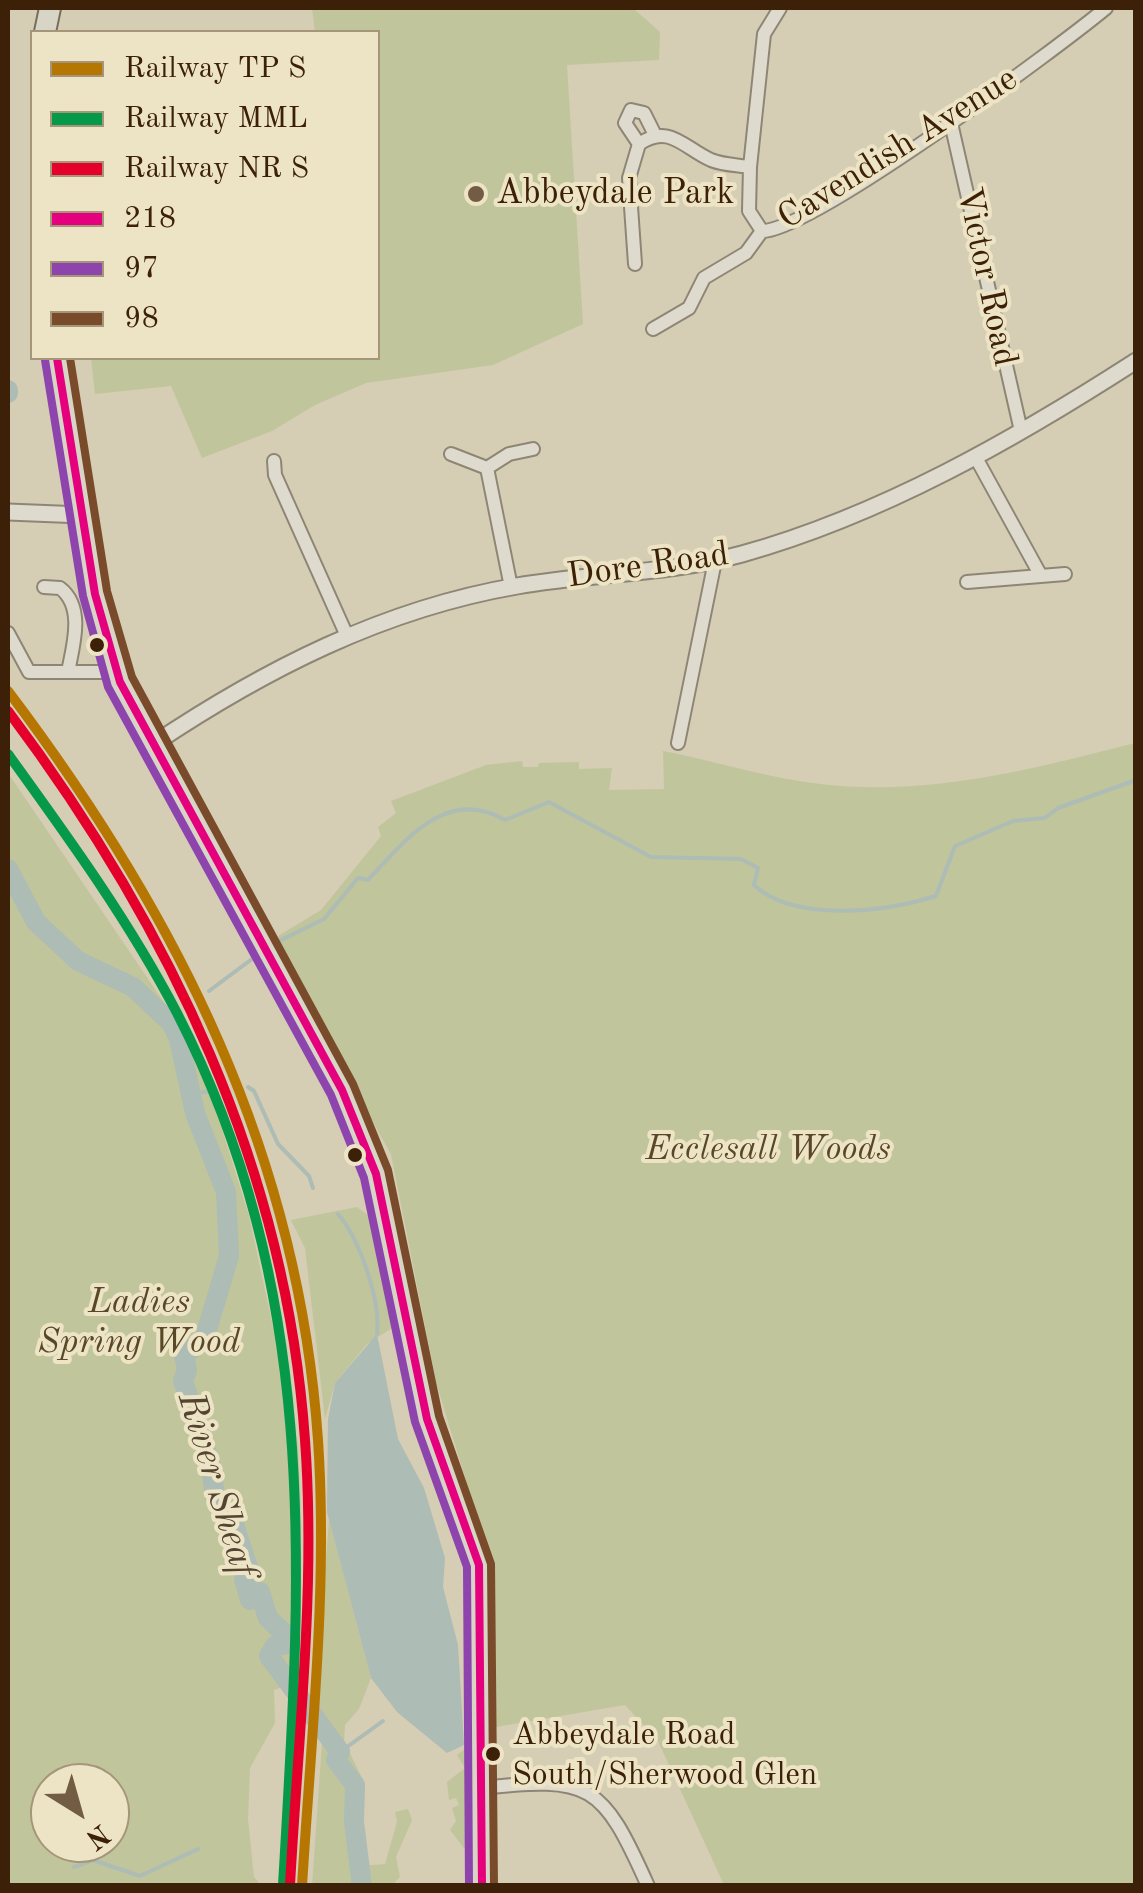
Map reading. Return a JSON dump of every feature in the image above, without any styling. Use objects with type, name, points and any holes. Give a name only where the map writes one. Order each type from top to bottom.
[{"type":"main road","points":[[56,360],[95,594],[116,672],[152,745],[342,1090],[370,1154],[427,1418],[478,1555],[482,1599],[482,1886]]},
{"type":"street","points":[[762,231],[749,211],[750,167],[764,34],[780,8]]},
{"type":"street","name":"Cavendish Avenue","points":[[652,328],[689,308],[704,278],[746,253],[762,231],[775,230],[830,199],[950,123],[1106,8]]},
{"type":"street","points":[[639,144],[624,123],[632,110],[644,113],[655,135]]},
{"type":"street","name":"Victor Road","points":[[950,123],[1021,431]]},
{"type":"street","points":[[634,264],[629,178],[639,144],[655,135],[685,142],[714,161],[750,167]]},
{"type":"street","name":"Dore Road","points":[[152,745],[243,686],[347,636],[511,587],[715,560],[808,530],[975,456],[1136,361]]},
{"type":"street","points":[[487,468],[509,454],[532,450]]},
{"type":"street","points":[[451,454],[487,468]]},
{"type":"street","points":[[975,456],[1041,576]]},
{"type":"street","points":[[274,462],[275,475],[347,636]]},
{"type":"street","points":[[487,468],[511,587]]},
{"type":"street","points":[[8,512],[82,514]]},
{"type":"street","points":[[678,744],[715,560]]},
{"type":"street","points":[[967,582],[1065,574]]},
{"type":"street","points":[[44,587],[60,588],[72,603],[76,631],[68,672]]},
{"type":"street","points":[[8,634],[28,672],[116,672]]},
{"type":"street","points":[[480,1788],[544,1781],[578,1786],[614,1816],[648,1886]]},
{"type":"green space","name":"Abbeydale Park","points":[[312,8],[633,8],[660,32],[659,60],[567,65],[583,324],[493,365],[366,383],[315,405],[272,431],[202,458],[171,386],[95,394],[91,360],[380,360],[380,30],[315,30]]},
{"type":"green space","name":"Ecclesall Woods","points":[[1135,743],[1135,1885],[724,1885],[658,1741],[625,1705],[490,1728],[489,1556],[436,1382],[391,1154],[270,941],[321,910],[381,836],[378,827],[396,813],[391,801],[486,765],[522,761],[523,767],[538,767],[539,763],[579,762],[579,769],[612,768],[609,790],[664,789],[663,751],[800,781],[900,787],[1019,771]]},
{"type":"green space","name":"Ladies Spring Wood","points":[[8,773],[176,1020],[215,1107],[249,1216],[298,1443],[301,1514],[295,1682],[274,1690],[275,1723],[250,1768],[248,1819],[254,1877],[261,1885],[8,1885]]},
{"type":"green space","points":[[357,1207],[369,1216],[392,1328],[367,1344],[335,1383],[325,1419],[305,1248],[291,1220]]},
{"type":"green space","points":[[329,1519],[371,1678],[359,1709],[345,1725],[344,1741],[361,1776],[354,1820],[360,1866],[385,1864],[397,1822],[395,1812],[408,1809],[412,1820],[396,1857],[400,1877],[392,1885],[312,1886],[322,1743],[314,1728]]},
{"type":"green space","points":[[469,1746],[472,1842],[464,1848],[450,1830],[456,1821],[452,1808],[459,1805],[456,1798],[449,1800],[447,1782],[465,1768],[457,1755]]},
{"type":"shaded area","points":[[377,1334],[398,1439],[424,1488],[445,1558],[443,1587],[458,1645],[464,1745],[447,1753],[397,1712],[371,1678],[327,1512],[328,1419],[335,1383]]},
{"type":"waterway","points":[[273,944],[324,919],[358,878],[368,880],[412,834],[446,813],[464,809],[484,811],[505,820],[549,802],[651,857],[741,859],[758,868],[754,885],[772,897],[816,909],[867,910],[936,896],[955,846],[1013,821],[1045,818],[1058,808],[1136,780]]},
{"type":"waterway","name":"River Sheaf","points":[[8,869],[36,922],[78,961],[133,987],[172,1024],[179,1039],[195,1113],[226,1192],[229,1256],[204,1340],[184,1355],[187,1370],[183,1381],[211,1466],[215,1497],[233,1521],[249,1571],[244,1579],[250,1600],[260,1592],[268,1618],[287,1636],[288,1644],[275,1646],[269,1656],[340,1752],[336,1760],[355,1785],[354,1822],[362,1886]]},
{"type":"waterway","points":[[209,991],[256,956]]},
{"type":"waterway","points":[[172,1024],[180,1016]]},
{"type":"waterway","points":[[248,1087],[254,1091],[278,1144],[309,1176],[313,1188]]},
{"type":"waterway","points":[[194,1094],[209,1091]]},
{"type":"waterway","points":[[338,1214],[367,1271],[376,1305],[377,1334]]},
{"type":"waterway","points":[[340,1752],[383,1721]]},
{"type":"waterway","points":[[74,1867],[93,1860],[140,1876],[198,1849]]},
{"type":"transit line","name":"97","points":[[45,360],[83,596],[108,687],[331,1095],[364,1178],[415,1422],[467,1567],[469,1886]]},
{"type":"transit line","name":"218","points":[[57,360],[95,594],[120,682],[342,1090],[376,1174],[427,1419],[479,1565],[482,1886]]},
{"type":"transit line","name":"98","points":[[70,360],[107,591],[132,677],[353,1084],[388,1170],[439,1416],[491,1564],[494,1886]]},
{"type":"transit line","points":[[8,691],[69,776],[176,951],[219,1043],[256,1137],[285,1234],[306,1335],[321,1496],[317,1663],[302,1886]]},
{"type":"transit line","points":[[8,711],[120,878],[168,965],[210,1054],[245,1147],[273,1242],[293,1339],[308,1496],[305,1663],[290,1885]]},
{"type":"rail line","name":"MML","points":[[8,754],[118,913],[177,1013],[224,1120],[258,1226],[279,1333],[292,1441],[295,1659],[283,1885]]},
{"type":"place","name":"Abbeydale Park","points":[[476,194]]},
{"type":"place","name":"Abbeydale Road South/Sherwood Glen","points":[[493,1754]]}]
